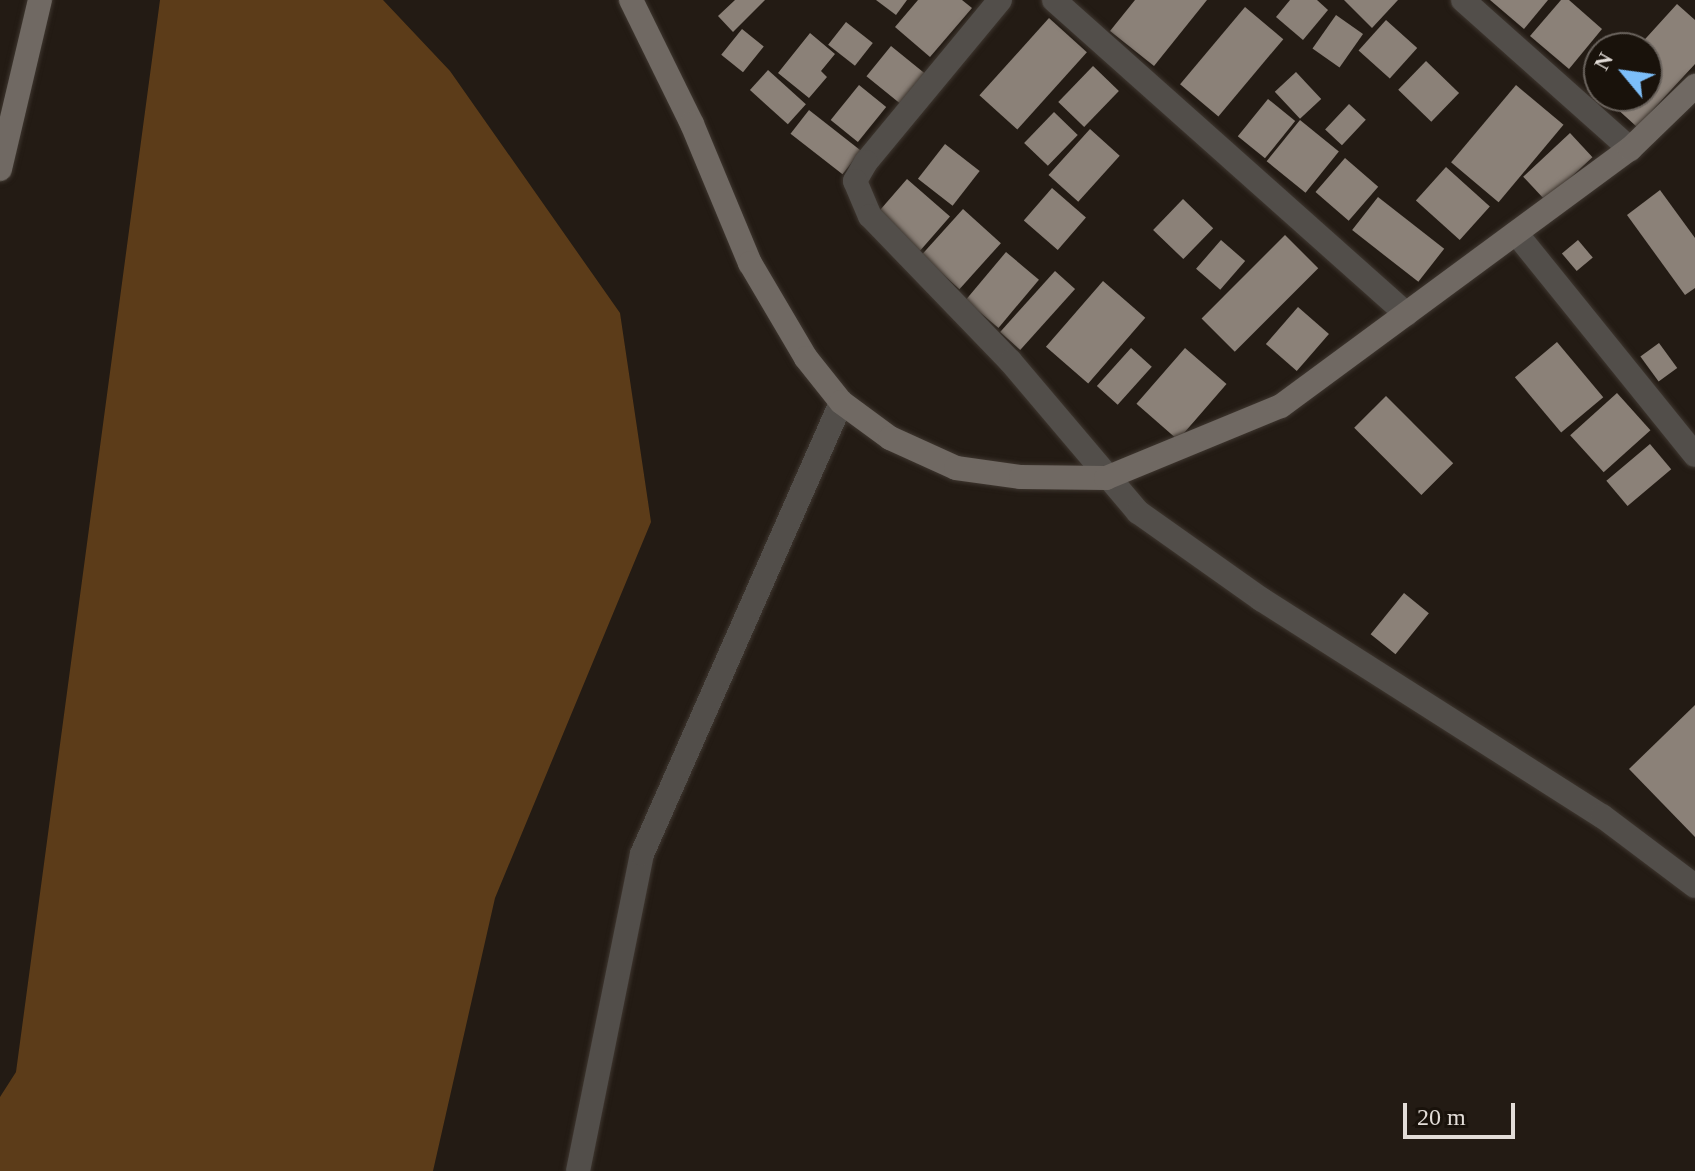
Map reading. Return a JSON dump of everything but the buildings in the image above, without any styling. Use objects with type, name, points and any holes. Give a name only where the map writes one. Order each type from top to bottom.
[{"type":"main road","points":[[0,169],[40,0]]},
{"type":"main road","points":[[631,0],[692,124],[750,263],[806,358],[841,402],[890,438],[956,468],[1021,477],[1106,478],[1281,406],[1630,149],[1695,86]]},
{"type":"street","points":[[1000,0],[866,162],[855,181],[870,216],[1010,361],[1106,478],[1138,512],[1261,599],[1602,816],[1695,886]]},
{"type":"street","points":[[1054,0],[1406,314]]},
{"type":"street","points":[[1463,0],[1630,149]]},
{"type":"street","points":[[1516,233],[1695,455]]},
{"type":"street","points":[[578,1171],[642,854],[841,402]]},
{"type":"shaded area","points":[[160,0],[383,0],[450,71],[620,313],[651,522],[495,898],[433,1171],[0,1171],[0,1097],[16,1072]]}]
